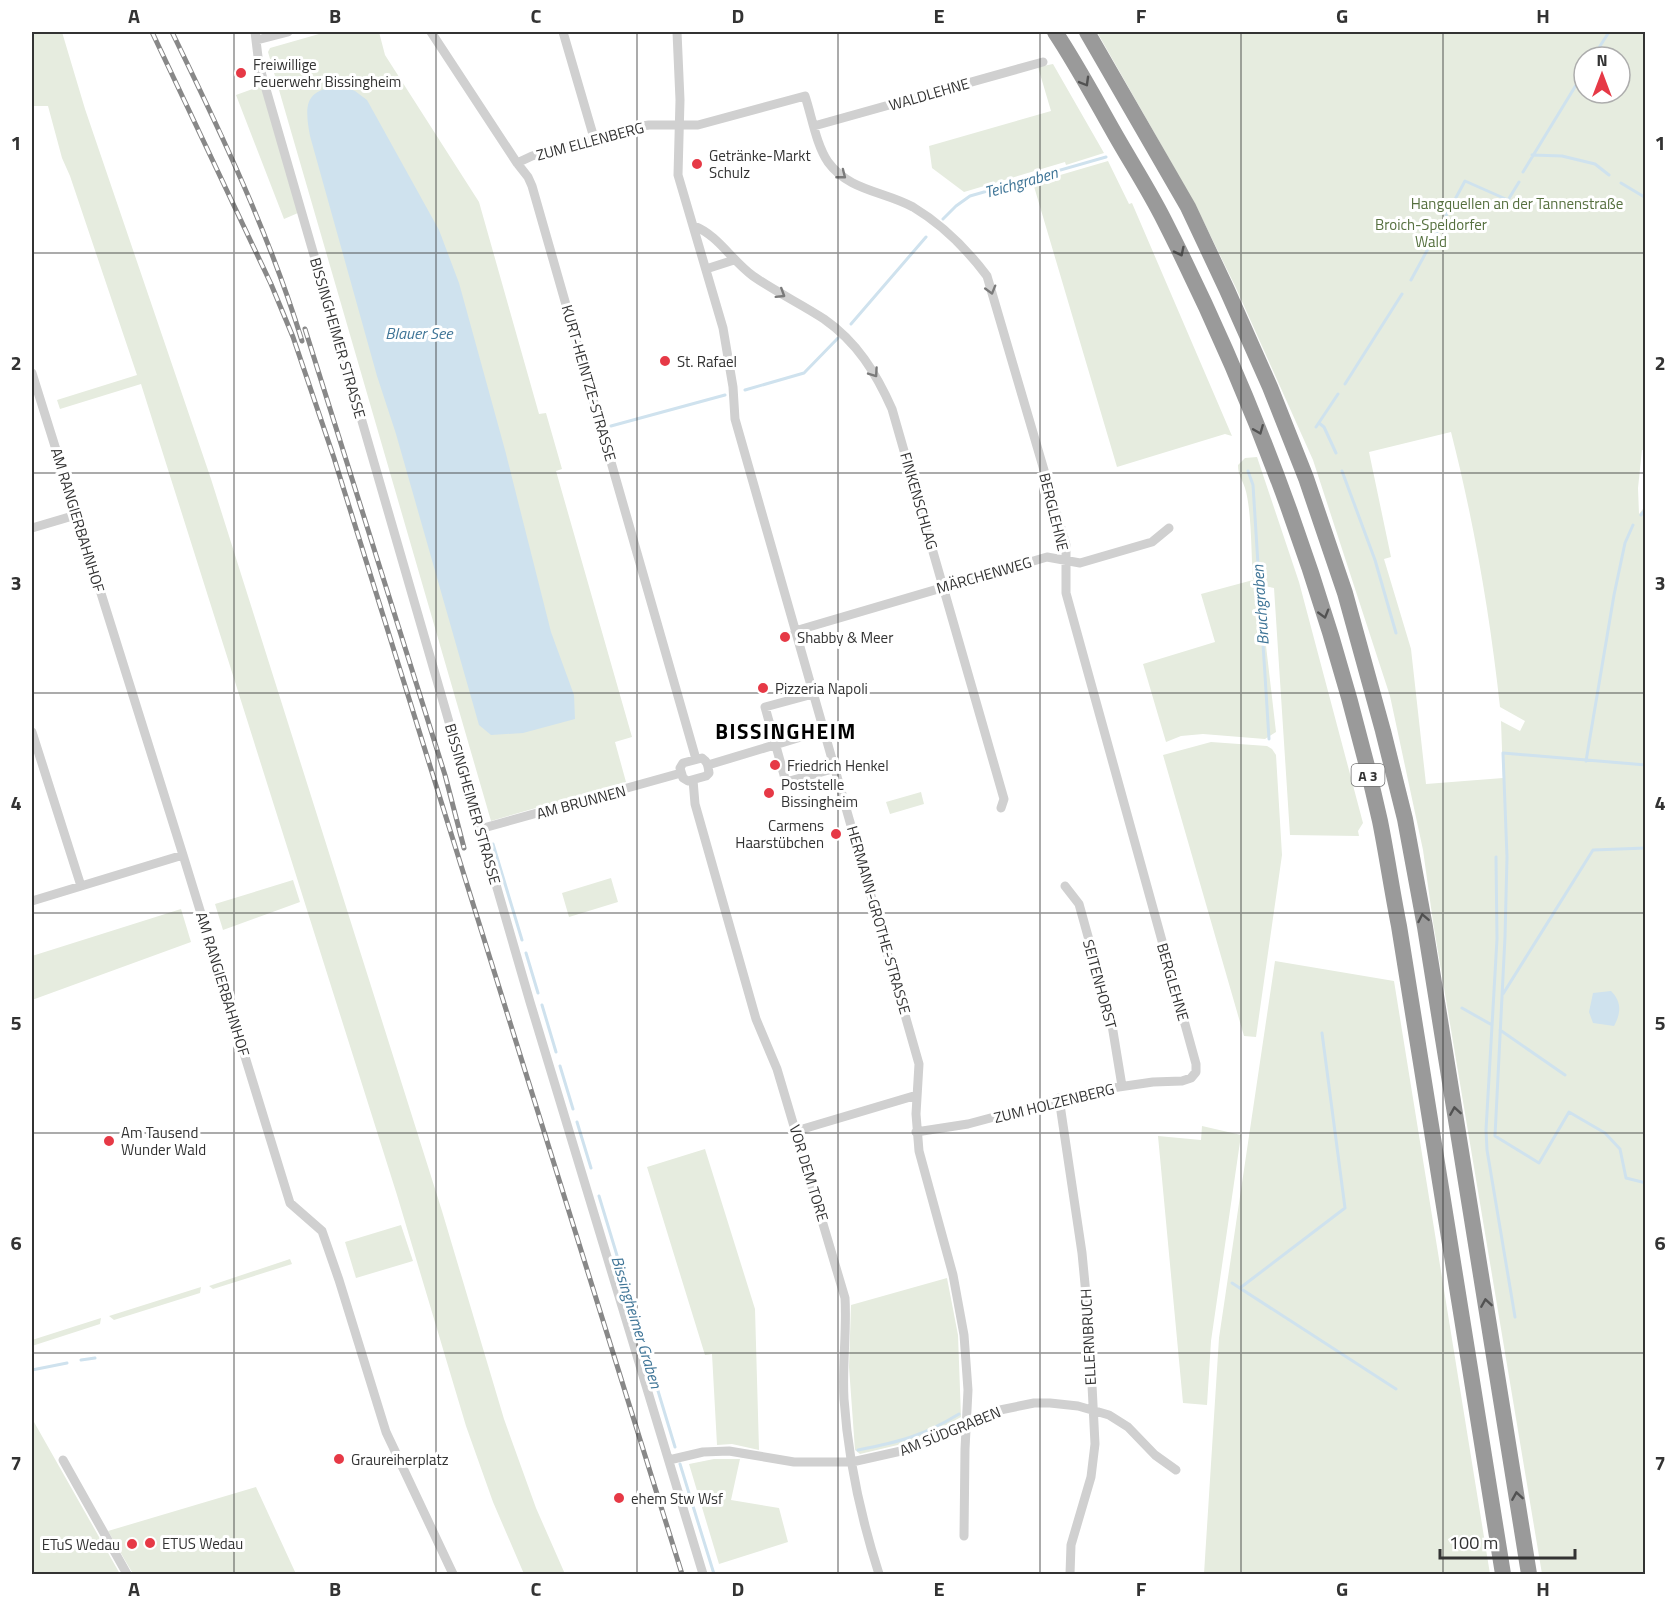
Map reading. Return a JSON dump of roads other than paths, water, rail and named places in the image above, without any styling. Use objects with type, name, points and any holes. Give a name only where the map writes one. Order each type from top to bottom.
[{"type":"highway","name":"A 3","points":[[1055,32],[1163,218],[1201,296],[1283,490],[1320,600],[1359,737],[1380,823],[1399,926],[1503,1575]]},
{"type":"highway","name":"A 3","points":[[1087,32],[1188,207],[1227,290],[1270,387],[1302,468],[1345,592],[1405,819],[1423,916],[1529,1575]]},
{"type":"street","points":[[256,36],[288,32]]},
{"type":"street","name":"KURT-HEINTZE-STRASSE","points":[[431,32],[532,186],[696,759]]},
{"type":"street","points":[[563,32],[594,138]]},
{"type":"street","name":"HERMANN-GROTHE-STRASSE","points":[[677,32],[680,100],[678,175],[723,328],[733,387],[735,419],[919,1064],[916,1131],[919,1151],[953,1275],[964,1335],[968,1390],[964,1536]]},
{"type":"street","name":"BISSINGHEIMER STRASSE","points":[[256,36],[259,65],[533,1012],[703,1575]]},
{"type":"street","name":"WALDLEHNE","points":[[814,126],[1043,62]]},
{"type":"street","name":"ZUM ELLENBERG","points":[[517,163],[532,156],[642,126],[698,125],[805,96]]},
{"type":"street","name":"BERGLEHNE","points":[[805,96],[827,160],[836,171],[856,186],[911,206],[940,224],[971,254],[987,276],[1066,545],[1066,593],[1196,1064],[1196,1072],[1191,1078]]},
{"type":"street","name":"FINKENSCHLAG","points":[[694,226],[706,231],[752,275],[842,333],[879,379],[892,409],[944,587],[1004,799],[1001,808]]},
{"type":"street","points":[[706,269],[734,260]]},
{"type":"street","name":"AM RANGIERBAHNHOF","points":[[32,374],[290,1203],[322,1231],[386,1432],[453,1575]]},
{"type":"street","points":[[32,528],[76,515]]},
{"type":"street","name":"MÄRCHENWEG","points":[[795,631],[1047,557],[1080,563],[1152,542],[1169,528]]},
{"type":"street","points":[[813,694],[765,707],[786,782],[836,768]]},
{"type":"street","points":[[708,765],[824,730]]},
{"type":"street","points":[[32,732],[81,886]]},
{"type":"street","points":[[681,773],[688,781],[706,776],[709,773],[706,760],[696,759]]},
{"type":"street","name":"AM BRUNNEN","points":[[480,829],[681,773],[680,768],[683,763],[696,759]]},
{"type":"street","name":"VOR DEM TORE","points":[[693,780],[695,804],[756,1019],[777,1069],[845,1298],[847,1326],[844,1399],[859,1504],[879,1575]]},
{"type":"street","points":[[32,901],[183,855]]},
{"type":"street","name":"SEITENHORST","points":[[1065,886],[1078,904],[1096,965],[1111,1019],[1122,1086]]},
{"type":"street","name":"ZUM HOLZENBERG","points":[[916,1131],[968,1124],[1059,1098],[1122,1086],[1182,1081],[1191,1078]]},
{"type":"street","points":[[796,1131],[917,1095]]},
{"type":"street","name":"ELLERNBRUCH","points":[[1059,1098],[1082,1253],[1089,1326],[1095,1444],[1091,1477],[1071,1545],[1070,1575]]},
{"type":"street","name":"AM SÜDGRABEN","points":[[669,1460],[704,1452],[729,1451],[794,1462],[852,1462],[910,1449],[1000,1410],[1034,1403],[1064,1403],[1109,1415],[1128,1427],[1155,1455],[1176,1470]]},
{"type":"street","points":[[63,1461],[127,1575]]},
{"type":"water","name":"Blauer See","points":[[343,86],[367,100],[439,230],[459,283],[505,450],[551,632],[574,695],[575,719],[523,733],[491,735],[479,725],[310,136],[307,115],[310,100],[321,90]]},
{"type":"water","points":[[1611,991],[1619,1003],[1618,1017],[1614,1026],[1593,1023],[1589,1012],[1593,993]]},
{"type":"waterway","points":[[1601,45],[1609,32]]},
{"type":"waterway","points":[[1523,172],[1572,92]]},
{"type":"waterway","points":[[1532,155],[1562,156],[1595,164],[1609,175]]},
{"type":"waterway","name":"Teichgraben","points":[[943,219],[970,196],[1106,157]]},
{"type":"waterway","points":[[1411,280],[1465,181],[1508,200],[1519,182]]},
{"type":"waterway","points":[[1621,183],[1646,198]]},
{"type":"waterway","name":"Teichgraben","points":[[851,324],[926,237]]},
{"type":"waterway","points":[[1345,384],[1402,294]]},
{"type":"waterway","name":"Teichgraben","points":[[745,390],[804,373],[838,338]]},
{"type":"waterway","points":[[1316,427],[1338,394]]},
{"type":"waterway","name":"Teichgraben","points":[[611,426],[725,395]]},
{"type":"waterway","points":[[1319,423],[1324,427],[1336,453]]},
{"type":"waterway","name":"Bruchgraben","points":[[1248,471],[1253,485],[1269,739]]},
{"type":"waterway","points":[[1342,471],[1375,560],[1396,633]]},
{"type":"waterway","points":[[1641,515],[1646,509]]},
{"type":"waterway","points":[[1586,761],[1614,595],[1625,543],[1633,525]]},
{"type":"waterway","points":[[1646,765],[1503,753],[1507,857],[1495,1136],[1539,1163],[1569,1112],[1605,1133],[1620,1149],[1626,1178],[1646,1183]]},
{"type":"waterway","name":"Bissingheimer Graben","points":[[493,844],[522,940]]},
{"type":"waterway","points":[[1503,994],[1593,850],[1646,848]]},
{"type":"waterway","points":[[1496,857],[1497,939],[1486,1130],[1487,1150],[1515,1317]]},
{"type":"waterway","name":"Bissingheimer Graben","points":[[526,953],[538,993]]},
{"type":"waterway","name":"Bissingheimer Graben","points":[[542,1005],[556,1052]]},
{"type":"waterway","points":[[1462,1008],[1492,1025]]},
{"type":"waterway","points":[[1500,1030],[1565,1075]]},
{"type":"waterway","points":[[1240,1288],[1345,1208],[1322,1033]]},
{"type":"waterway","name":"Bissingheimer Graben","points":[[560,1066],[573,1109]]},
{"type":"waterway","name":"Bissingheimer Graben","points":[[577,1122],[591,1168]]},
{"type":"waterway","name":"Bissingheimer Graben","points":[[599,1196],[675,1447]]},
{"type":"waterway","points":[[1232,1283],[1396,1389]]},
{"type":"waterway","name":"Bruchgraben","points":[[81,1360],[95,1358]]},
{"type":"waterway","name":"Bruchgraben","points":[[32,1370],[67,1363]]},
{"type":"waterway","points":[[858,1450],[910,1437],[934,1428],[959,1414]]},
{"type":"waterway","name":"Bissingheimer Graben","points":[[680,1464],[714,1574]]},
{"type":"railway","points":[[152,32],[271,284],[293,337],[334,458],[682,1574]]},
{"type":"railway","points":[[172,32],[259,222],[302,341]]},
{"type":"railway","points":[[305,329],[445,775],[464,848]]},
{"type":"place","name":"Freiwillige Feuerwehr Bissingheim","points":[[241,73]]},
{"type":"place","name":"Getränke-Markt Schulz","points":[[697,164]]},
{"type":"place","name":"St. Rafael","points":[[665,361]]},
{"type":"place","name":"Shabby & Meer","points":[[785,637]]},
{"type":"place","name":"Pizzeria Napoli","points":[[763,688]]},
{"type":"place","name":"Friedrich Henkel","points":[[775,765]]},
{"type":"place","name":"Poststelle Bissingheim","points":[[769,793]]},
{"type":"place","name":"Carmens Haarstübchen","points":[[836,834]]},
{"type":"place","name":"Am Tausend Wunder Wald","points":[[109,1141]]},
{"type":"place","name":"Graureiherplatz","points":[[339,1459]]},
{"type":"place","name":"ehem Stw Wsf","points":[[619,1498]]},
{"type":"place","name":"ETUS Wedau","points":[[150,1543]]},
{"type":"place","name":"ETuS Wedau","points":[[132,1544]]},
{"type":"district","name":"BISSINGHEIM","points":[[786,731]]},
{"type":"park label","name":"Hangquellen an der Tannenstraße","points":[[1517,203]]},
{"type":"park label","name":"Broich-Speldorfer Wald","points":[[1431,232]]}]
